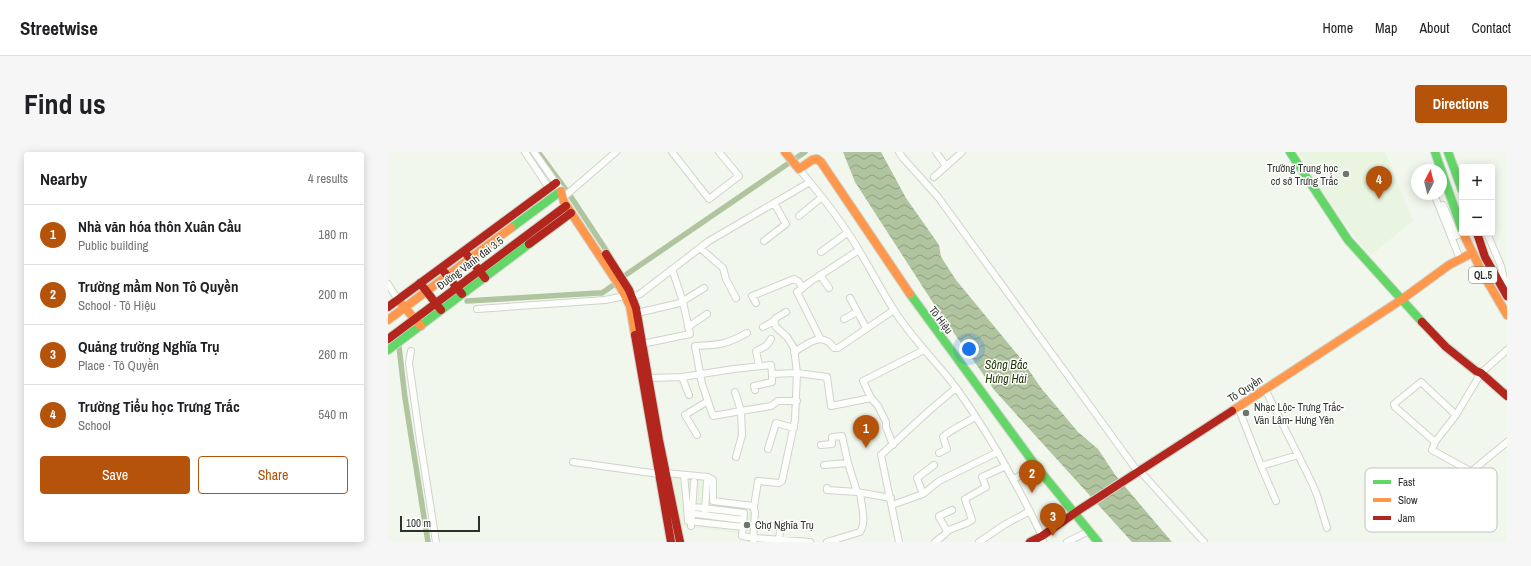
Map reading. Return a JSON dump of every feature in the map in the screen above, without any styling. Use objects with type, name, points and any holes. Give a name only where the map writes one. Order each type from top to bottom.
[{"type":"main road","points":[[1290,152],[1348,240],[1401,300],[1446,347],[1476,371],[1481,373],[1507,396]]},
{"type":"main road","points":[[1435,152],[1438,164]]},
{"type":"main road","points":[[1448,152],[1459,181]]},
{"type":"main road","points":[[787,154],[798,168]]},
{"type":"main road","name":"Tô Hiệu","points":[[798,168],[812,160],[818,159],[821,162],[844,194],[916,305],[1036,466],[1098,542]]},
{"type":"main road","points":[[388,307],[553,185]]},
{"type":"main road","points":[[1447,190],[1459,222]]},
{"type":"main road","points":[[563,194],[562,198],[566,206],[628,297],[637,313],[646,379],[662,473],[671,542]]},
{"type":"main road","points":[[563,194],[619,274],[628,297],[646,379]]},
{"type":"main road","name":"Đường Vành đai 3.5","points":[[388,320],[470,259],[563,194]]},
{"type":"main road","name":"Đường Vành đai 3.5","points":[[388,339],[415,319],[439,306],[456,287],[566,206]]},
{"type":"main road","points":[[388,350],[421,326],[439,306],[462,294],[572,213]]},
{"type":"main road","name":"QL.5","points":[[1464,236],[1472,253],[1507,315]]},
{"type":"main road","name":"QL.5","points":[[1478,236],[1486,256],[1507,296]]},
{"type":"main road","points":[[464,250],[484,278]]},
{"type":"main road","name":"Tô Quyền","points":[[1030,542],[1043,539],[1074,513],[1129,479],[1401,300],[1430,278],[1472,253]]},
{"type":"main road","points":[[441,268],[462,294]]},
{"type":"main road","points":[[420,283],[439,306]]},
{"type":"main road","points":[[398,300],[421,326]]},
{"type":"main road","points":[[662,473],[680,542]]},
{"type":"street","points":[[525,152],[553,185],[563,194],[616,152]]},
{"type":"street","points":[[534,152],[553,185]]},
{"type":"street","points":[[672,152],[710,199],[739,176],[720,152]]},
{"type":"street","points":[[899,152],[938,197],[1139,472],[1204,542]]},
{"type":"street","points":[[936,152],[946,166]]},
{"type":"street","points":[[934,176],[962,152]]},
{"type":"street","points":[[798,168],[822,197],[848,233],[894,310],[924,350],[956,388],[1014,479],[1043,539]]},
{"type":"street","points":[[477,309],[605,300],[640,294],[700,248],[774,202],[810,182]]},
{"type":"street","points":[[799,216],[822,197]]},
{"type":"street","points":[[1436,200],[1460,259]]},
{"type":"street","points":[[1441,200],[1456,236],[1459,235]]},
{"type":"street","points":[[764,241],[786,224],[774,202]]},
{"type":"street","points":[[821,252],[848,233]]},
{"type":"street","points":[[1488,236],[1500,266],[1507,290]]},
{"type":"street","points":[[1492,236],[1504,264],[1504,279]]},
{"type":"street","points":[[700,248],[723,268],[726,279],[736,298]]},
{"type":"street","points":[[820,338],[797,292],[859,250]]},
{"type":"street","points":[[672,270],[683,302],[690,334],[695,346],[699,374],[713,416],[770,406],[778,401],[797,401]]},
{"type":"street","points":[[820,275],[829,288]]},
{"type":"street","points":[[756,303],[752,296],[794,279],[798,281],[803,288]]},
{"type":"street","points":[[388,284],[389,291],[398,300]]},
{"type":"street","points":[[637,313],[683,302],[704,288]]},
{"type":"street","points":[[850,298],[866,328]]},
{"type":"street","points":[[794,352],[820,338],[826,339],[834,348],[836,348],[894,310]]},
{"type":"street","points":[[762,327],[774,321],[786,312]]},
{"type":"street","points":[[844,319],[857,312]]},
{"type":"street","points":[[688,327],[707,314]]},
{"type":"street","points":[[754,540],[754,507],[758,481],[779,483],[782,481],[794,428],[797,401],[797,373],[794,352],[787,337],[776,327],[774,321]]},
{"type":"street","points":[[695,346],[718,346],[729,343],[747,333]]},
{"type":"street","points":[[642,344],[690,334]]},
{"type":"street","points":[[759,365],[756,351],[766,346],[771,339]]},
{"type":"street","points":[[893,445],[886,427],[886,422],[878,406],[871,398],[863,381],[924,350]]},
{"type":"street","points":[[1464,468],[1433,452],[1432,448],[1456,414],[1481,373],[1507,350]]},
{"type":"street","points":[[411,351],[409,363],[410,371],[436,542]]},
{"type":"street","points":[[646,379],[682,377],[759,365],[771,365],[772,382],[754,386],[755,390]]},
{"type":"street","points":[[772,374],[797,373],[827,377],[831,406],[871,398]]},
{"type":"street","points":[[682,377],[689,395]]},
{"type":"street","points":[[1435,442],[1395,407],[1394,404],[1421,382],[1456,414]]},
{"type":"street","points":[[899,542],[881,455],[956,388]]},
{"type":"street","points":[[1265,389],[1317,495],[1327,528]]},
{"type":"street","points":[[735,392],[741,411],[742,435],[736,457]]},
{"type":"street","points":[[697,435],[682,416],[708,401]]},
{"type":"street","points":[[1238,407],[1276,501]]},
{"type":"street","points":[[939,453],[947,449],[943,437],[947,433],[962,426],[975,417]]},
{"type":"street","points":[[768,449],[776,423],[794,428]]},
{"type":"street","points":[[827,542],[860,532],[864,524],[858,493],[848,462],[842,436],[842,428]]},
{"type":"street","points":[[821,445],[832,444],[832,437],[842,436]]},
{"type":"street","points":[[1475,468],[1506,442]]},
{"type":"street","points":[[892,505],[923,494],[939,481],[998,452]]},
{"type":"street","points":[[1261,466],[1298,455]]},
{"type":"street","points":[[573,462],[708,477],[712,480],[713,501],[710,509]]},
{"type":"street","points":[[824,465],[848,462]]},
{"type":"street","points":[[923,494],[916,478],[934,465]]},
{"type":"street","points":[[986,487],[982,477],[1006,466]]},
{"type":"street","points":[[1014,479],[1036,466]]},
{"type":"street","points":[[684,475],[690,504]]},
{"type":"street","points":[[694,482],[688,521],[691,524],[743,527]]},
{"type":"street","points":[[706,482],[710,509],[709,524]]},
{"type":"street","points":[[934,542],[947,532],[972,520],[965,499],[993,484]]},
{"type":"street","points":[[827,488],[827,490],[891,498]]},
{"type":"street","points":[[713,501],[750,505],[754,507]]},
{"type":"street","points":[[690,504],[743,520]]},
{"type":"street","points":[[690,504],[710,509]]},
{"type":"street","points":[[947,532],[939,516],[952,510]]},
{"type":"street","points":[[979,542],[1004,525],[1030,511]]},
{"type":"street","points":[[725,514],[735,512],[744,513],[742,536],[754,540],[779,539],[808,542]]},
{"type":"street","points":[[733,526],[735,512]]},
{"type":"street","points":[[724,525],[725,514]]},
{"type":"street","points":[[779,539],[781,524]]},
{"type":"street","points":[[1067,542],[1080,539],[1089,531]]},
{"type":"shaded area","points":[[1298,152],[1385,152],[1413,221],[1371,255],[1336,212]]},
{"type":"shaded area","points":[[666,473],[713,480],[713,501],[753,506],[753,536],[707,529],[673,526]]},
{"type":"water","name":"Sông Bắc Hưng Hải","points":[[843,152],[881,152],[906,198],[939,245],[941,257],[956,280],[1022,360],[1041,388],[1078,432],[1098,449],[1116,476],[1172,542],[1132,542],[995,391],[939,312],[855,182]]},
{"type":"waterway","points":[[538,152],[566,190]]},
{"type":"waterway","points":[[627,274],[805,152]]},
{"type":"waterway","points":[[571,197],[610,256]]},
{"type":"waterway","points":[[467,301],[602,293],[615,284]]},
{"type":"waterway","points":[[399,347],[405,398],[428,542]]},
{"type":"traffic: fast","points":[[1290,152],[1348,240],[1422,322]]},
{"type":"traffic: fast","points":[[1435,152],[1459,221]]},
{"type":"traffic: fast","points":[[1448,152],[1459,182]]},
{"type":"traffic: fast","points":[[511,228],[561,191]]},
{"type":"traffic: fast","points":[[388,350],[529,244]]},
{"type":"traffic: fast","points":[[910,294],[1036,466],[1098,542]]},
{"type":"traffic: slow","points":[[785,152],[799,169],[812,160],[817,159],[821,162],[910,294]]},
{"type":"traffic: slow","points":[[561,191],[564,202],[621,288],[630,306],[635,335]]},
{"type":"traffic: slow","points":[[388,320],[511,228]]},
{"type":"traffic: slow","points":[[1464,236],[1483,274],[1507,315]]},
{"type":"traffic: slow","points":[[1232,411],[1401,300],[1449,265],[1472,253]]},
{"type":"traffic: slow","points":[[398,300],[421,326]]},
{"type":"traffic: jam","points":[[388,307],[556,183]]},
{"type":"traffic: jam","points":[[388,339],[566,206]]},
{"type":"traffic: jam","points":[[529,244],[571,213]]},
{"type":"traffic: jam","points":[[1478,236],[1485,257],[1507,296]]},
{"type":"traffic: jam","points":[[464,251],[485,278]]},
{"type":"traffic: jam","points":[[606,254],[629,290],[636,308],[659,440],[680,542]]},
{"type":"traffic: jam","points":[[441,268],[462,294]]},
{"type":"traffic: jam","points":[[420,283],[441,310]]},
{"type":"traffic: jam","points":[[1422,322],[1446,347],[1476,371],[1481,373],[1507,396]]},
{"type":"traffic: jam","points":[[635,335],[671,542]]},
{"type":"traffic: jam","points":[[1030,542],[1042,536],[1082,508],[1232,411]]},
{"type":"place","name":"Trường Trung học cơ sở Trưng Trắc","points":[[1346,174]]},
{"type":"place","name":"Trường Tiểu học Trưng Trắc","points":[[1379,199]]},
{"type":"place","name":"Nhạc Lộc- Trưng Trắc- Văn Lâm- Hưng Yên","points":[[1246,413]]},
{"type":"place","name":"Nhà văn hóa thôn Xuân Cầu","points":[[866,448]]},
{"type":"place","name":"Trường mầm Non Tô Quyền","points":[[1032,493]]},
{"type":"place","name":"Chợ Nghĩa Trụ","points":[[747,525]]},
{"type":"place","name":"Quảng trường Nghĩa Trụ","points":[[1053,536]]}]
